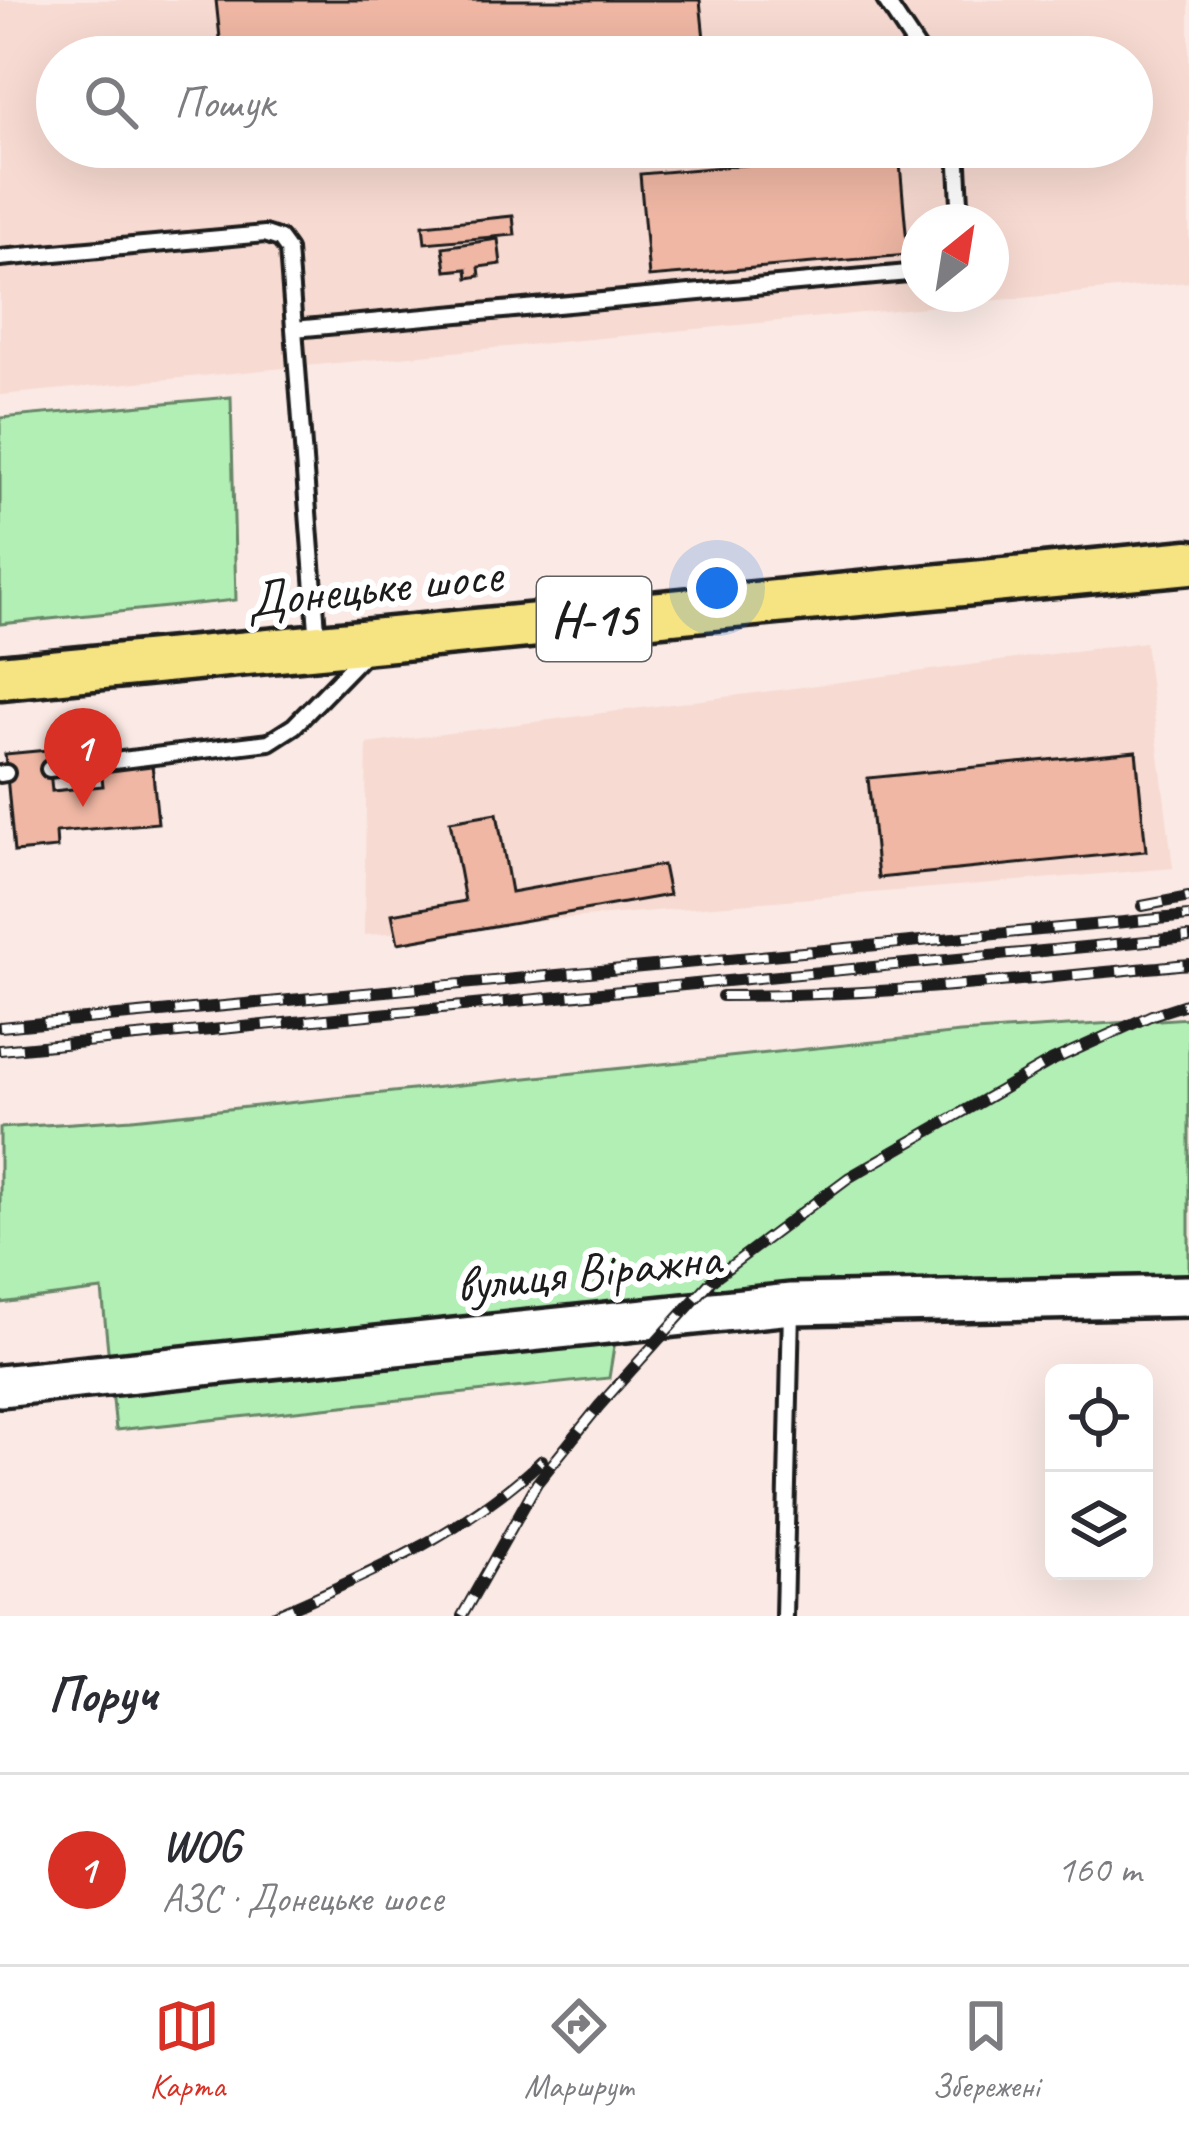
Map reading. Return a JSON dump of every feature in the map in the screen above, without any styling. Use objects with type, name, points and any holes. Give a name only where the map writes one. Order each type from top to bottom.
[{"type":"main road","name":"Донецьке шосе","points":[[0,677],[1189,562]]},
{"type":"main road","name":"вулиця Віражна","points":[[0,1386],[791,1304],[1189,1296]]},
{"type":"lane","points":[[885,0],[909,36]]},
{"type":"lane","points":[[958,168],[960,204]]},
{"type":"lane","points":[[0,258],[266,233],[280,239],[288,250],[318,648]]},
{"type":"lane","points":[[294,329],[901,274]]},
{"type":"lane","points":[[49,769],[269,742],[294,726],[378,640]]},
{"type":"lane","points":[[784,1616],[791,1304]]},
{"type":"shaded area","points":[[0,0],[1189,0],[1189,282],[1009,299],[1009,204],[901,204],[901,309],[0,395]]},
{"type":"shaded area","points":[[1145,642],[1173,868],[364,935],[367,744]]},
{"type":"green space","points":[[231,397],[236,600],[0,624],[0,418]]},
{"type":"green space","points":[[1189,1018],[1189,1296],[618,1322],[609,1378],[116,1430],[102,1290],[0,1303],[0,1128],[132,1119],[960,1033]]},
{"type":"building","points":[[216,0],[700,0],[704,36],[220,36]]},
{"type":"building","points":[[711,168],[900,168],[901,256],[649,277],[640,174]]},
{"type":"building","points":[[513,216],[515,235],[425,243],[423,225]]},
{"type":"building","points":[[498,239],[501,264],[479,267],[480,276],[468,278],[467,269],[446,271],[443,247]]},
{"type":"building","points":[[48,750],[52,791],[103,786],[101,769],[152,764],[158,823],[56,832],[57,848],[14,852],[5,754]]},
{"type":"building","points":[[1136,751],[1146,851],[878,878],[868,778]]},
{"type":"building","points":[[497,813],[511,892],[663,865],[669,895],[398,943],[392,914],[465,901],[450,821]]},
{"type":"railway","points":[[1142,906],[1189,897]]},
{"type":"railway","points":[[0,1027],[1189,916]]},
{"type":"railway","points":[[0,1050],[1189,937]]},
{"type":"railway","points":[[722,996],[897,990],[1189,964]]},
{"type":"railway","points":[[462,1616],[537,1483],[713,1279],[848,1178],[1051,1061],[1189,1003]]},
{"type":"railway","points":[[273,1616],[380,1568],[449,1530],[542,1460]]},
{"type":"place","name":"WOG","points":[[83,807]]}]
